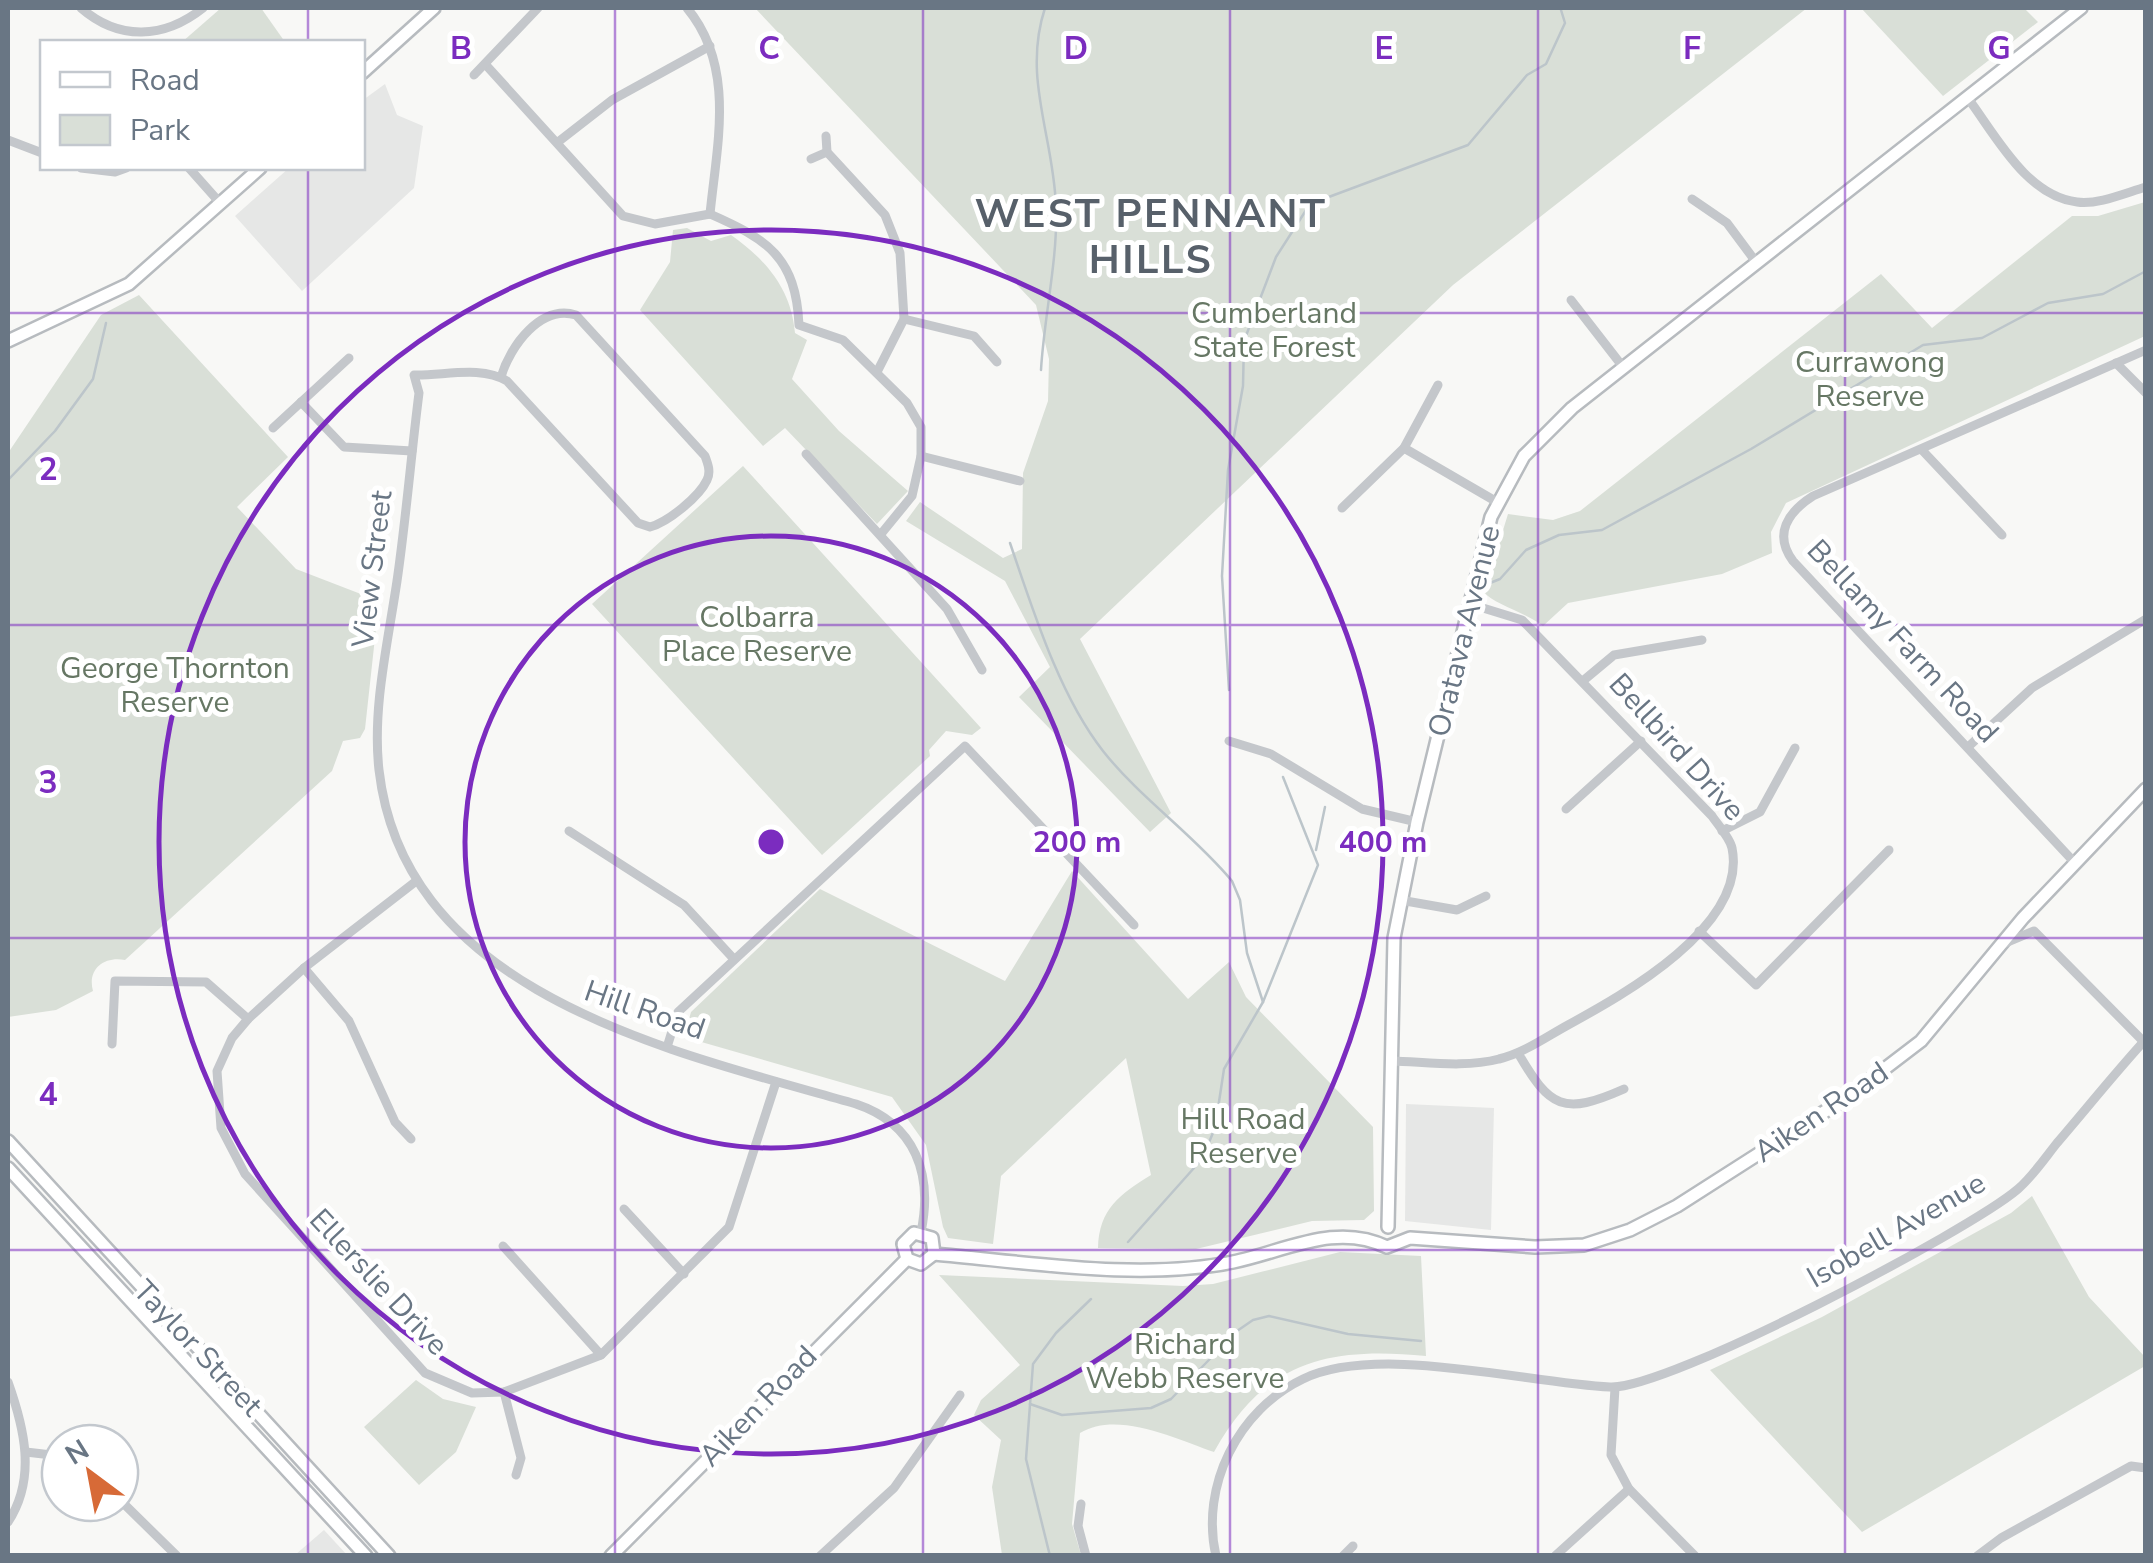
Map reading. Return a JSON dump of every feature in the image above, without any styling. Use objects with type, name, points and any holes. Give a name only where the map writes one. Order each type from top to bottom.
[{"type":"street","points":[[81,8],[117,30],[158,37],[203,8]]},
{"type":"street","points":[[365,70],[434,8]]},
{"type":"street","points":[[474,75],[538,8]]},
{"type":"street","points":[[686,8],[710,46],[722,96],[710,214]]},
{"type":"street","name":"Oratava Avenue","points":[[1388,1226],[1394,938],[1417,822],[1497,502],[1538,440],[1623,367],[2082,8]]},
{"type":"street","points":[[558,142],[612,100],[710,46]]},
{"type":"street","points":[[485,64],[624,216],[635,222],[656,224],[710,214],[754,233],[778,254],[793,284],[798,324],[844,340],[908,403],[920,427],[922,456],[912,496],[881,534]]},
{"type":"street","points":[[1967,97],[2032,182],[2061,197],[2078,203],[2146,188]]},
{"type":"street","points":[[826,136],[827,152],[885,216],[900,252],[904,320],[877,372]]},
{"type":"street","points":[[8,140],[40,152]]},
{"type":"street","points":[[811,159],[827,152]]},
{"type":"street","points":[[191,170],[220,204]]},
{"type":"street","points":[[8,341],[129,284],[258,170]]},
{"type":"street","points":[[1692,199],[1728,223],[1756,262]]},
{"type":"street","points":[[1572,300],[1623,367]]},
{"type":"street","points":[[564,311],[576,315],[705,456],[706,482],[659,524],[638,523],[501,377],[504,364],[541,319],[564,311]]},
{"type":"street","points":[[904,320],[974,336],[997,362]]},
{"type":"street","name":"Bellamy Farm Road","points":[[2075,862],[1793,561],[1782,540],[1794,508],[2146,350]]},
{"type":"street","points":[[273,428],[349,358]]},
{"type":"street","points":[[2116,363],[2146,393]]},
{"type":"street","name":"View Street","points":[[379,770],[378,733],[419,393],[414,375],[460,372],[501,377]]},
{"type":"street","points":[[1342,508],[1404,448],[1438,385]]},
{"type":"street","points":[[300,402],[344,447],[412,451]]},
{"type":"street","points":[[1404,448],[1497,502]]},
{"type":"street","points":[[1922,450],[2002,536]]},
{"type":"street","points":[[806,454],[947,609],[982,670]]},
{"type":"street","points":[[922,456],[1020,481]]},
{"type":"street","name":"Bellbird Drive","points":[[1392,1061],[1476,1063],[1518,1052],[1626,993],[1662,968],[1700,932],[1730,882],[1732,847],[1722,832],[1584,680],[1522,620],[1470,604]]},
{"type":"street","points":[[1968,747],[2032,688],[2146,619]]},
{"type":"street","points":[[1584,680],[1614,655],[1702,640]]},
{"type":"street","points":[[1229,740],[1271,754],[1362,809],[1417,822]]},
{"type":"street","points":[[1566,810],[1641,741]]},
{"type":"street","points":[[668,1044],[678,1012],[732,957],[964,746],[1134,925]]},
{"type":"street","points":[[1722,832],[1760,812],[1795,748]]},
{"type":"street","name":"Hill Road","points":[[379,770],[386,805],[415,882],[482,953],[552,1002],[611,1028],[870,1108],[898,1127],[924,1169],[928,1195],[921,1232]]},
{"type":"street","name":"Aiken Road","points":[[1397,1240],[1570,1247],[1598,1242],[1642,1224],[1782,1140],[1921,1041],[1998,947],[2146,789]]},
{"type":"street","points":[[569,830],[684,905],[732,957]]},
{"type":"street","points":[[1700,932],[1756,985],[1889,850]]},
{"type":"street","name":"Ellerslie Drive","points":[[415,882],[304,968],[248,1019],[232,1038],[217,1071],[220,1128],[245,1174],[424,1373],[472,1393],[504,1392],[601,1355],[729,1227],[776,1082]]},
{"type":"street","points":[[1400,900],[1457,910],[1486,896]]},
{"type":"street","points":[[1998,947],[2034,931],[2144,1040]]},
{"type":"street","points":[[304,968],[349,1021],[395,1122],[411,1139]]},
{"type":"street","points":[[112,1044],[115,981],[206,982],[248,1019]]},
{"type":"street","name":"Isobell Avenue","points":[[1616,1388],[1661,1373],[1820,1304],[1986,1210],[2019,1188],[2144,1040]]},
{"type":"street","points":[[1518,1052],[1546,1098],[1567,1106],[1592,1103],[1624,1089]]},
{"type":"street","name":"Taylor Street","points":[[8,1140],[389,1556]]},
{"type":"street","name":"Taylor Street","points":[[8,1168],[366,1556]]},
{"type":"street","points":[[624,1210],[684,1274]]},
{"type":"street","points":[[934,1254],[932,1238],[921,1232],[906,1239],[903,1250],[907,1259],[921,1264],[934,1254],[1184,1268],[1235,1262],[1326,1238],[1378,1239],[1387,1247],[1397,1240],[1396,1231],[1388,1226],[1380,1230],[1378,1239]]},
{"type":"street","points":[[503,1246],[601,1355]]},
{"type":"street","name":"Aiken Road","points":[[612,1556],[907,1259]]},
{"type":"street","points":[[1216,1556],[1211,1515],[1229,1450],[1249,1421],[1303,1378],[1362,1363],[1616,1388],[1612,1455],[1630,1489],[1696,1556]]},
{"type":"street","points":[[8,1382],[24,1425],[26,1452],[20,1492],[8,1522]]},
{"type":"street","points":[[504,1392],[521,1458],[516,1475]]},
{"type":"street","points":[[820,1556],[894,1488],[960,1395]]},
{"type":"street","points":[[26,1452],[40,1454]]},
{"type":"street","points":[[1976,1556],[2001,1538],[2132,1466],[2146,1468]]},
{"type":"street","points":[[1554,1556],[1630,1489]]},
{"type":"street","points":[[1081,1504],[1078,1526],[1086,1556]]},
{"type":"street","points":[[140,1520],[177,1556]]},
{"type":"street","points":[[1343,1556],[1353,1546]]},
{"type":"shaded area","points":[[385,84],[397,115],[423,126],[414,188],[302,291],[235,216],[287,170],[365,170],[365,99]]},
{"type":"shaded area","points":[[1406,1104],[1494,1108],[1491,1230],[1405,1221]]},
{"type":"shaded area","points":[[324,1530],[347,1555],[295,1555]]},
{"type":"green space","points":[[221,8],[261,8],[284,40],[184,40]]},
{"type":"green space","name":"Cumberland State Forest","points":[[755,8],[1807,8],[1453,285],[1080,639],[1171,813],[1150,832],[1019,697],[1050,667],[1005,581],[906,521],[920,502],[1003,558],[1022,549],[1023,473],[1048,401],[1049,359],[1036,305]]},
{"type":"green space","points":[[1861,8],[2024,8],[2038,22],[1943,96]]},
{"type":"green space","name":"Currawong Reserve","points":[[2145,202],[2145,336],[1786,503],[1771,532],[1772,553],[1722,574],[1568,603],[1543,626],[1484,592],[1508,514],[1553,520],[1580,511],[1881,274],[1932,328],[2072,216],[2098,216]]},
{"type":"green space","points":[[687,228],[711,241],[731,235],[775,276],[788,302],[795,333],[807,340],[792,379],[839,431],[908,491],[877,524],[785,428],[763,446],[640,310],[670,262],[673,230]]},
{"type":"green space","name":"George Thornton Reserve","points":[[139,295],[288,457],[237,507],[296,569],[379,601],[365,729],[360,738],[343,741],[332,771],[125,960],[110,960],[99,966],[93,976],[93,991],[56,1010],[8,1017],[8,453],[101,315]]},
{"type":"green space","name":"Colbarra Place Reserve","points":[[743,466],[981,728],[972,735],[946,731],[929,750],[930,756],[822,855],[592,604]]},
{"type":"green space","name":"Hill Road Reserve","points":[[1072,871],[1188,999],[1229,962],[1246,997],[1373,1127],[1374,1211],[1364,1220],[1312,1221],[1196,1249],[1098,1248],[1102,1223],[1113,1204],[1151,1175],[1126,1058],[1001,1176],[993,1244],[948,1238],[926,1145],[892,1097],[684,1037],[691,1012],[820,889],[1005,981]]},
{"type":"green space","points":[[2032,1196],[2089,1297],[2145,1357],[2145,1366],[1862,1532],[1710,1370],[1822,1317],[2011,1213]]},
{"type":"green space","name":"Richard Webb Reserve","points":[[1340,1252],[1421,1256],[1426,1356],[1359,1354],[1303,1366],[1255,1397],[1214,1452],[1129,1425],[1111,1424],[1080,1433],[1072,1524],[1081,1555],[1002,1555],[992,1487],[1001,1440],[974,1415],[981,1400],[1020,1365],[939,1275],[1183,1286],[1213,1284]]},
{"type":"green space","points":[[416,1380],[443,1399],[476,1407],[456,1452],[419,1485],[364,1427]]},
{"type":"waterway","points":[[1041,370],[1056,227],[1054,181],[1038,83],[1039,34],[1045,8]]},
{"type":"waterway","points":[[1229,690],[1222,576],[1228,470],[1243,386],[1244,341],[1276,257],[1310,204],[1468,145],[1527,75],[1546,64],[1565,23],[1561,10]]},
{"type":"waterway","points":[[1490,583],[1500,579],[1526,550],[1559,535],[1602,530],[1751,449],[1923,345],[1982,338],[2048,303],[2103,294],[2146,271]]},
{"type":"waterway","points":[[8,480],[55,431],[93,379],[106,323]]},
{"type":"waterway","points":[[1010,543],[1060,678],[1087,729],[1118,768],[1232,881],[1240,900],[1247,953],[1263,1002]]},
{"type":"waterway","points":[[1128,1242],[1202,1159],[1215,1128],[1224,1069],[1263,1002],[1318,865],[1283,777]]},
{"type":"waterway","points":[[1316,850],[1325,807]]},
{"type":"waterway","points":[[1050,1556],[1026,1459],[1033,1364],[1056,1333],[1091,1299]]},
{"type":"waterway","points":[[1030,1404],[1062,1415],[1151,1408],[1171,1399],[1237,1331],[1253,1320],[1269,1316],[1348,1334],[1421,1341]]},
{"type":"district","name":"WEST PENNANT HILLS","points":[[1151,236]]}]
